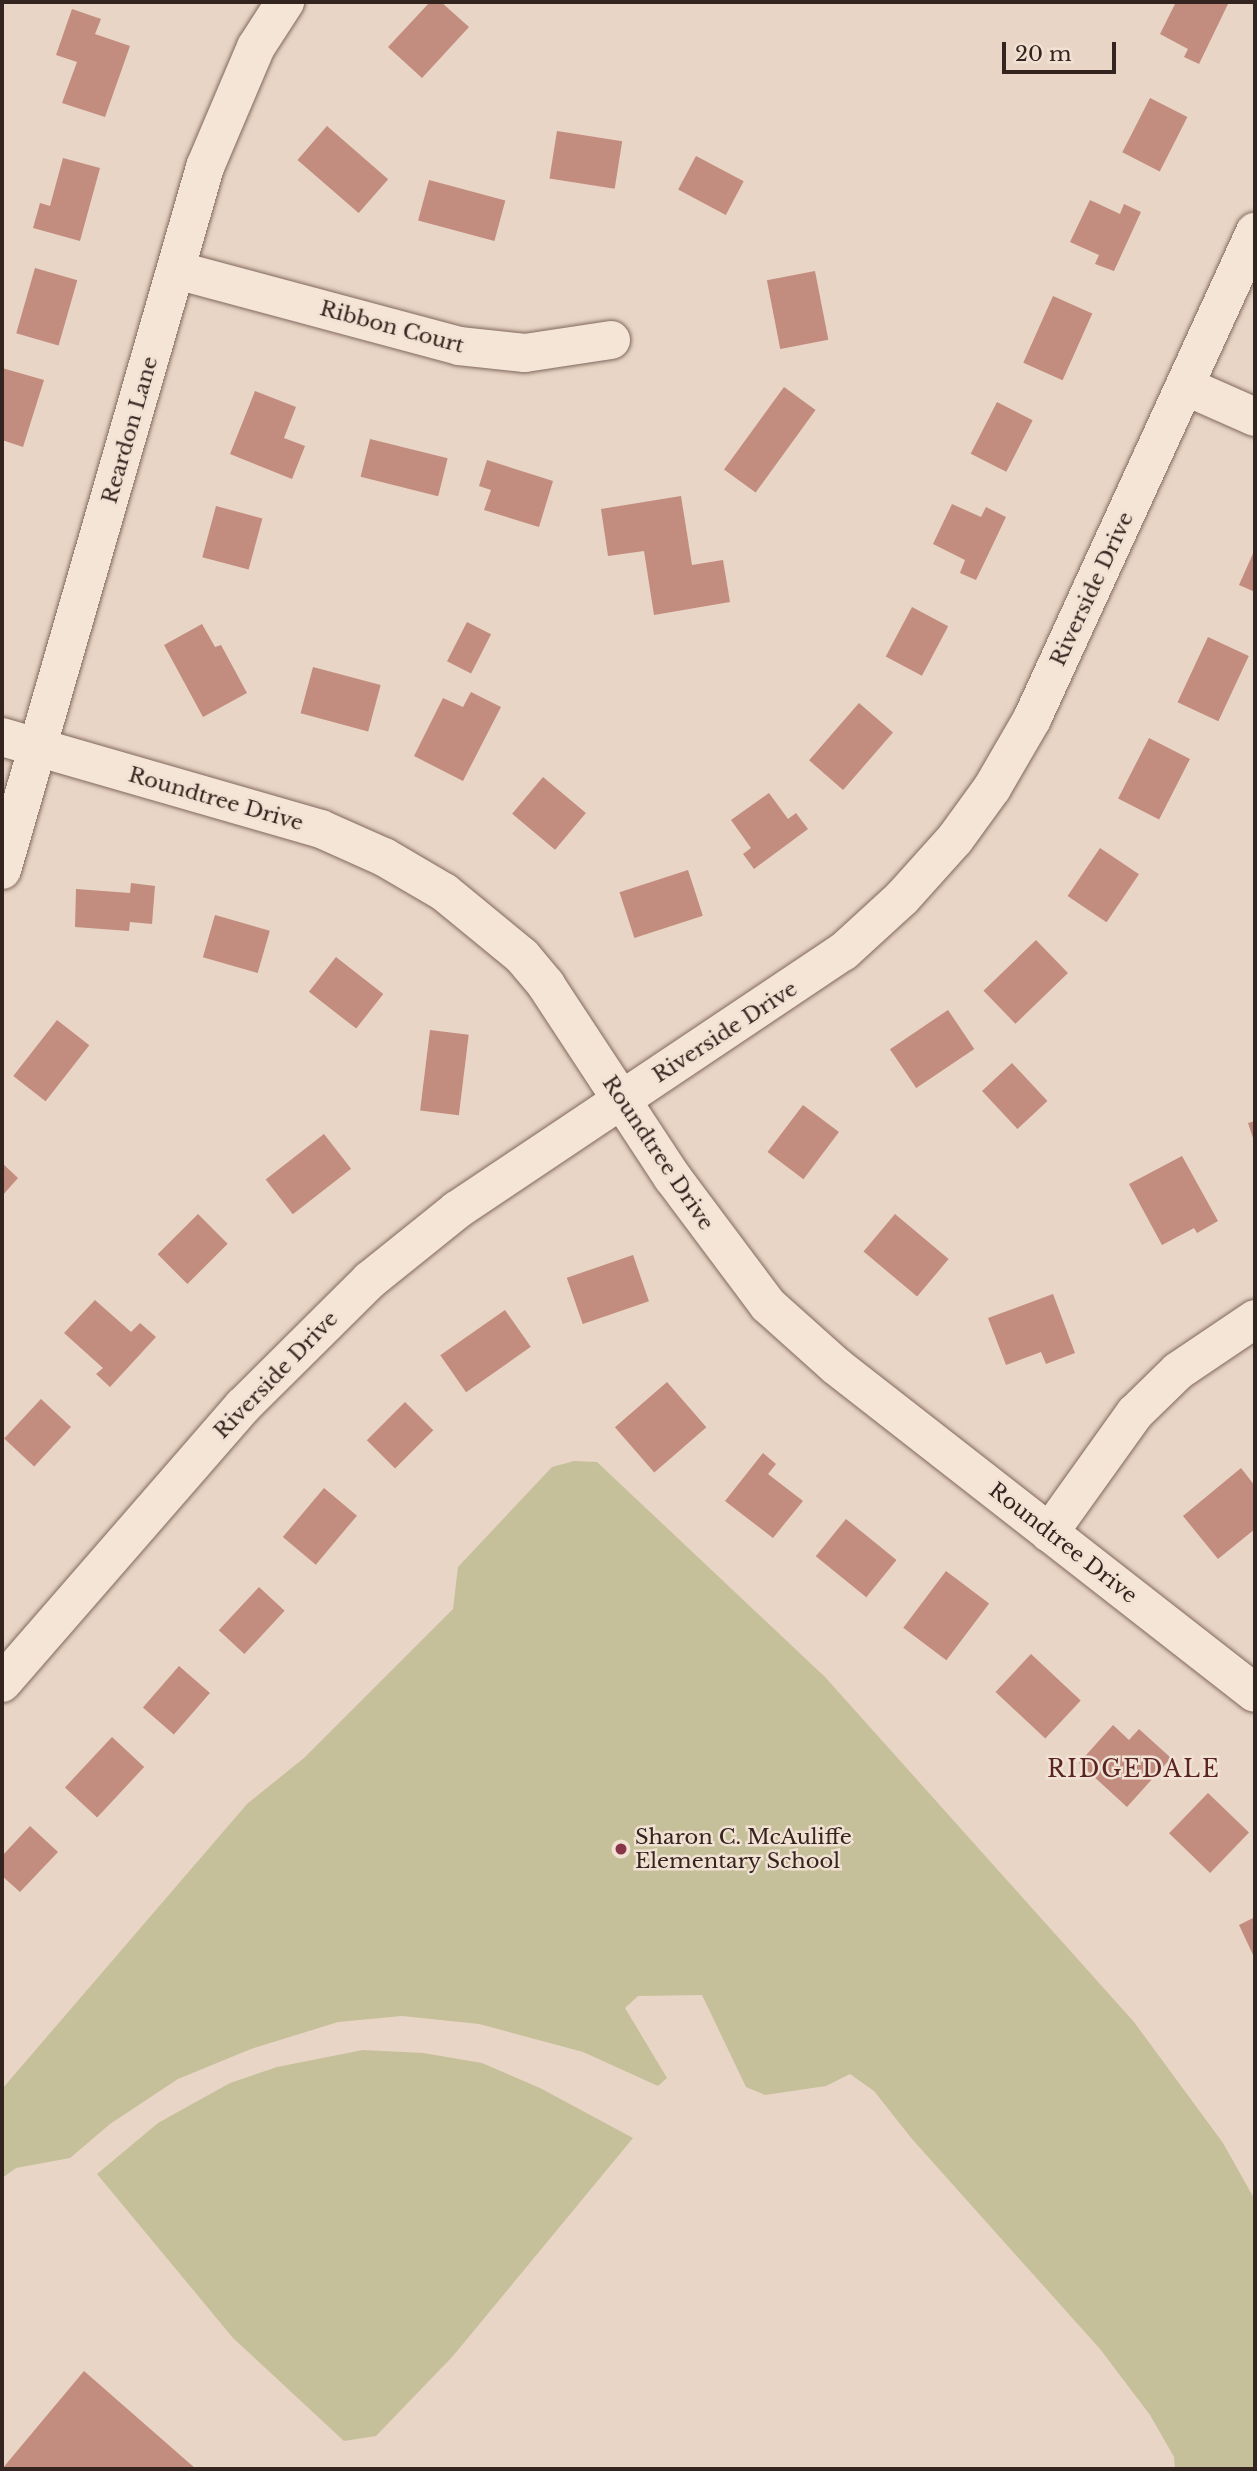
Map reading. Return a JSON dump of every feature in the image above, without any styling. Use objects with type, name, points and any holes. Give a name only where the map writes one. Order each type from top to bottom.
[{"type":"street","name":"Reardon Lane","points":[[2,870],[176,270],[225,112],[256,47],[285,2]]},
{"type":"street","name":"Riverside Drive","points":[[2,1684],[243,1406],[370,1280],[457,1210],[843,952],[902,898],[955,839],[992,788],[1032,719],[1255,232]]},
{"type":"street","name":"Ribbon Court","points":[[176,270],[469,348],[525,353],[611,340]]},
{"type":"street","points":[[1185,386],[1255,417]]},
{"type":"street","name":"Roundtree Drive","points":[[2,737],[321,829],[384,857],[444,892],[530,966],[714,1237],[768,1305],[835,1366],[1255,1693]]},
{"type":"street","points":[[1049,1533],[1135,1413],[1178,1371],[1255,1319]]},
{"type":"shaded area","points":[[574,1461],[597,1462],[825,1677],[1134,2022],[1223,2143],[1255,2200],[1255,2469],[1175,2469],[1174,2457],[1150,2415],[1100,2349],[912,2139],[874,2091],[850,2074],[826,2086],[765,2095],[746,2087],[702,1995],[638,1996],[625,2008],[667,2078],[658,2086],[583,2052],[479,2024],[402,2016],[338,2022],[251,2049],[178,2079],[110,2124],[70,2158],[16,2168],[2,2178],[2,2089],[247,1804],[304,1758],[453,1609],[458,1567],[552,1467]]},
{"type":"shaded area","points":[[363,2050],[423,2053],[482,2063],[540,2088],[633,2138],[453,2356],[376,2436],[344,2441],[233,2338],[97,2174],[158,2123],[230,2083],[277,2067]]},
{"type":"building","points":[[430,2],[441,2],[469,27],[422,78],[388,47]]},
{"type":"building","points":[[1176,2],[1228,4],[1199,64],[1184,57],[1188,49],[1160,34]]},
{"type":"building","points":[[72,9],[101,19],[95,34],[130,46],[105,117],[62,103],[77,62],[56,55]]},
{"type":"building","points":[[1150,98],[1187,117],[1160,171],[1122,152]]},
{"type":"building","points":[[327,126],[388,179],[359,213],[297,160]]},
{"type":"building","points":[[557,131],[622,141],[615,189],[549,178]]},
{"type":"building","points":[[696,156],[744,181],[726,215],[678,190]]},
{"type":"building","points":[[63,158],[100,168],[80,241],[33,228],[40,203],[50,206]]},
{"type":"building","points":[[429,180],[505,200],[494,241],[418,221]]},
{"type":"building","points":[[1090,200],[1120,214],[1124,204],[1141,212],[1114,271],[1095,264],[1099,255],[1070,242]]},
{"type":"building","points":[[35,268],[77,280],[59,345],[16,333]]},
{"type":"building","points":[[815,271],[828,340],[780,349],[767,280]]},
{"type":"building","points":[[1053,296],[1092,313],[1063,380],[1023,363]]},
{"type":"building","points":[[2,368],[44,380],[23,447],[2,440]]},
{"type":"building","points":[[784,387],[816,410],[756,492],[724,470]]},
{"type":"building","points":[[255,391],[296,407],[284,438],[305,446],[292,479],[230,454]]},
{"type":"building","points":[[997,402],[1033,420],[1006,472],[971,454]]},
{"type":"building","points":[[370,439],[448,458],[438,496],[361,477]]},
{"type":"building","points":[[487,460],[553,481],[539,527],[484,510],[491,490],[479,486]]},
{"type":"building","points":[[681,496],[692,565],[723,560],[730,602],[654,615],[644,551],[608,556],[601,509]]},
{"type":"building","points":[[952,504],[981,517],[986,507],[1006,517],[976,580],[960,573],[965,560],[933,544]]},
{"type":"building","points":[[216,506],[262,518],[249,570],[202,557]]},
{"type":"building","points":[[1255,549],[1255,592],[1239,585]]},
{"type":"building","points":[[912,607],[948,626],[922,676],[886,656]]},
{"type":"building","points":[[467,622],[491,634],[471,673],[447,661]]},
{"type":"building","points":[[202,624],[215,647],[221,645],[247,693],[203,717],[164,645]]},
{"type":"building","points":[[1208,637],[1249,656],[1218,721],[1178,702]]},
{"type":"building","points":[[313,667],[381,685],[368,731],[301,713]]},
{"type":"building","points":[[471,692],[501,707],[463,781],[414,756],[443,698],[463,707]]},
{"type":"building","points":[[859,703],[893,733],[843,790],[809,760]]},
{"type":"building","points":[[1149,738],[1190,759],[1159,819],[1118,799]]},
{"type":"building","points":[[543,777],[586,813],[555,850],[512,814]]},
{"type":"building","points":[[769,793],[788,819],[796,813],[808,829],[754,869],[743,854],[751,848],[731,820]]},
{"type":"building","points":[[1100,848],[1139,874],[1107,922],[1068,896]]},
{"type":"building","points":[[688,870],[703,916],[634,938],[620,892]]},
{"type":"building","points":[[131,883],[155,886],[152,924],[130,922],[129,931],[75,927],[76,889],[130,893]]},
{"type":"building","points":[[215,915],[270,931],[258,973],[203,957]]},
{"type":"building","points":[[1036,940],[1068,973],[1015,1024],[983,991]]},
{"type":"building","points":[[336,957],[383,994],[356,1029],[309,992]]},
{"type":"building","points":[[948,1010],[974,1049],[916,1088],[890,1049]]},
{"type":"building","points":[[57,1020],[89,1045],[46,1101],[13,1076]]},
{"type":"building","points":[[430,1030],[469,1035],[459,1115],[420,1110]]},
{"type":"building","points":[[1012,1063],[1047,1101],[1017,1129],[982,1091]]},
{"type":"building","points":[[803,1105],[839,1132],[803,1179],[767,1152]]},
{"type":"building","points":[[1255,1121],[1255,1144],[1248,1123]]},
{"type":"building","points":[[324,1134],[351,1169],[293,1214],[266,1180]]},
{"type":"building","points":[[1182,1156],[1218,1221],[1197,1233],[1194,1228],[1162,1245],[1129,1184]]},
{"type":"building","points":[[2,1163],[18,1178],[2,1196]]},
{"type":"building","points":[[198,1214],[228,1244],[187,1284],[158,1254]]},
{"type":"building","points":[[895,1214],[949,1259],[917,1297],[864,1252]]},
{"type":"building","points":[[633,1255],[649,1301],[583,1324],[567,1278]]},
{"type":"building","points":[[1053,1294],[1075,1353],[1046,1364],[1041,1352],[1006,1365],[988,1318]]},
{"type":"building","points":[[95,1300],[131,1332],[140,1323],[156,1337],[110,1387],[96,1374],[103,1368],[64,1333]]},
{"type":"building","points":[[505,1310],[531,1347],[466,1392],[440,1355]]},
{"type":"building","points":[[667,1382],[706,1427],[654,1473],[615,1427]]},
{"type":"building","points":[[41,1399],[71,1427],[34,1466],[4,1438]]},
{"type":"building","points":[[405,1402],[433,1430],[395,1468],[367,1440]]},
{"type":"building","points":[[763,1453],[776,1464],[768,1474],[803,1501],[773,1538],[725,1501]]},
{"type":"building","points":[[1241,1468],[1255,1486],[1255,1529],[1218,1559],[1183,1516]]},
{"type":"building","points":[[324,1488],[357,1516],[316,1565],[283,1537]]},
{"type":"building","points":[[846,1519],[897,1560],[866,1597],[816,1556]]},
{"type":"building","points":[[946,1571],[989,1603],[946,1660],[903,1628]]},
{"type":"building","points":[[259,1587],[285,1611],[244,1654],[219,1630]]},
{"type":"building","points":[[1031,1654],[1081,1700],[1045,1738],[996,1692]]},
{"type":"building","points":[[179,1666],[210,1693],[174,1734],[143,1708]]},
{"type":"building","points":[[1113,1725],[1129,1740],[1139,1729],[1171,1758],[1127,1807],[1079,1763]]},
{"type":"building","points":[[112,1737],[144,1767],[97,1817],[65,1787]]},
{"type":"building","points":[[1208,1793],[1249,1833],[1210,1873],[1169,1833]]},
{"type":"building","points":[[30,1826],[58,1852],[20,1892],[2,1876],[2,1856]]},
{"type":"building","points":[[1255,1917],[1255,1959],[1239,1925]]},
{"type":"building","points":[[84,2371],[196,2469],[2,2469]]},
{"type":"place","name":"Sharon C. McAuliffe Elementary School","points":[[621,1849]]},
{"type":"district","name":"RIDGEDALE","points":[[1134,1769]]}]
